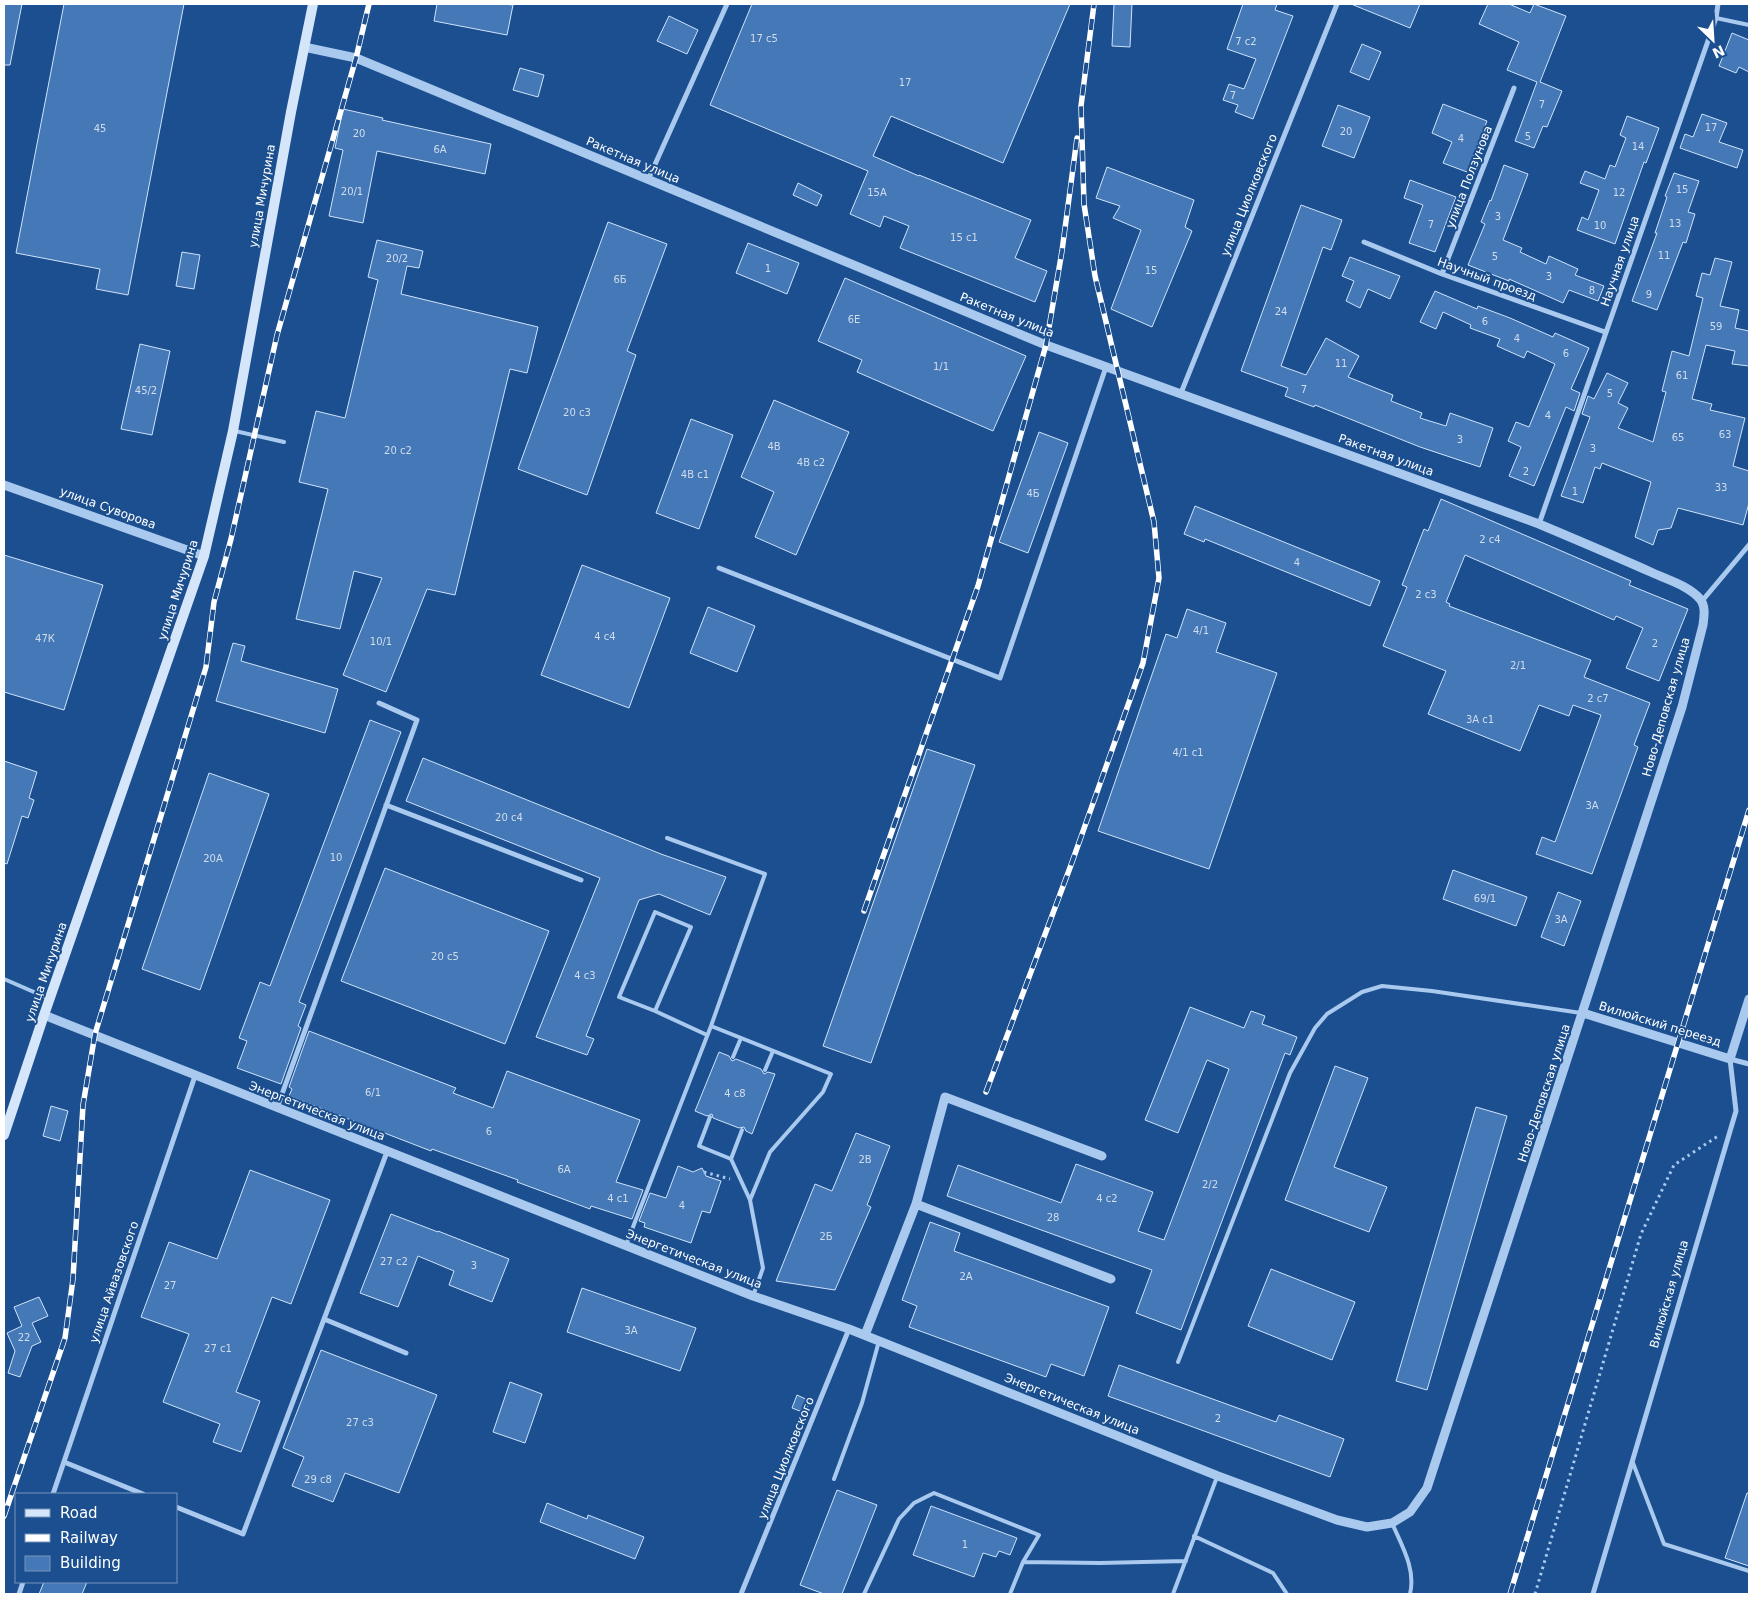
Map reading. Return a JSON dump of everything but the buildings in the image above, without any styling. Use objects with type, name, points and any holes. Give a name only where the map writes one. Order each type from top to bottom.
[{"type":"main road","name":"улица Мичурина","points":[[4,1136],[44,1015],[204,556],[232,431],[313,4]]},
{"type":"street","points":[[648,180],[727,4]]},
{"type":"street","name":"улица Циолковского","points":[[1181,394],[1337,4]]},
{"type":"street","name":"Научная улица","points":[[1538,524],[1716,18],[1718,4]]},
{"type":"street","name":"Ракетная улица","points":[[304,47],[356,58],[1046,345],[1538,524],[1677,584],[1692,592],[1702,601]]},
{"type":"street","name":"улица Ползунова","points":[[1442,274],[1514,88]]},
{"type":"street","name":"Научный проезд","points":[[1364,242],[1442,274],[1605,332]]},
{"type":"street","points":[[719,568],[1000,678],[1106,367]]},
{"type":"street","name":"улица Суворова","points":[[4,485],[204,556]]},
{"type":"street","points":[[1702,601],[1749,545]]},
{"type":"street","name":"Ново-Деповская улица","points":[[1337,1520],[1367,1528],[1392,1522],[1410,1512],[1427,1488],[1584,1013],[1682,706],[1703,625],[1704,612],[1702,601]]},
{"type":"street","points":[[277,1108],[417,720],[379,703]]},
{"type":"street","points":[[386,805],[581,880]]},
{"type":"street","name":"Вилюйская улица","points":[[1593,1594],[1736,1111],[1730,1059],[1749,999]]},
{"type":"street","name":"Вилюйский переезд","points":[[1584,1013],[1730,1059]]},
{"type":"street","name":"Энергетическая улица","points":[[44,1015],[753,1296],[865,1335],[1218,1476],[1337,1520]]},
{"type":"street","points":[[1730,1059],[1749,1064]]},
{"type":"street","name":"улица Айвазовского","points":[[53,1493],[195,1076]]},
{"type":"street","points":[[865,1335],[916,1204],[945,1097],[1102,1156]]},
{"type":"street","points":[[178,1508],[244,1534],[388,1152]]},
{"type":"street","points":[[916,1204],[1111,1279]]},
{"type":"street","points":[[324,1319],[406,1353]]},
{"type":"street","name":"улица Циолковского","points":[[741,1594],[849,1329]]},
{"type":"street","points":[[64,1462],[142,1493]]},
{"type":"lane","points":[[1716,18],[1749,25]]},
{"type":"lane","points":[[232,431],[284,442]]},
{"type":"lane","points":[[626,1246],[711,1026],[765,874],[667,838]]},
{"type":"lane","points":[[655,1011],[691,927],[655,912],[619,997],[707,1035]]},
{"type":"lane","points":[[4,979],[50,999]]},
{"type":"lane","points":[[1178,1362],[1290,1072],[1315,1028],[1327,1014],[1362,992],[1382,986],[1432,990],[1584,1013]]},
{"type":"lane","points":[[711,1026],[831,1074],[823,1092],[770,1152],[750,1200]]},
{"type":"lane","points":[[732,1057],[741,1038]]},
{"type":"lane","points":[[765,1070],[773,1051]]},
{"type":"lane","points":[[710,1117],[699,1146],[730,1159],[750,1200],[763,1268],[753,1296]]},
{"type":"lane","points":[[730,1159],[742,1130]]},
{"type":"lane","points":[[834,1479],[862,1403],[879,1341]]},
{"type":"lane","points":[[1633,1463],[1664,1544],[1749,1572]]},
{"type":"lane","points":[[1173,1594],[1218,1476]]},
{"type":"lane","points":[[864,1594],[899,1520],[914,1503],[934,1492],[1039,1535],[1024,1562],[1010,1594]]},
{"type":"lane","points":[[1392,1522],[1410,1563],[1412,1585],[1410,1594]]},
{"type":"lane","points":[[1194,1536],[1273,1573],[1287,1594]]},
{"type":"lane","points":[[1024,1562],[1186,1561]]},
{"type":"path","points":[[1535,1594],[1641,1234],[1674,1165],[1731,1127]]},
{"type":"path","points":[[704,1172],[728,1179],[739,1176]]},
{"type":"railway","points":[[4,1516],[65,1338],[73,1279],[83,1105],[95,1034],[206,667],[214,602],[231,539],[277,335],[356,58],[369,4]]},
{"type":"railway","points":[[986,1092],[1071,865],[1143,663],[1159,578],[1154,522],[1095,276],[1084,204],[1081,106],[1094,4]]},
{"type":"railway","points":[[864,911],[978,586],[1046,345],[1062,251],[1077,138]]},
{"type":"railway","points":[[1510,1594],[1749,810]]}]
